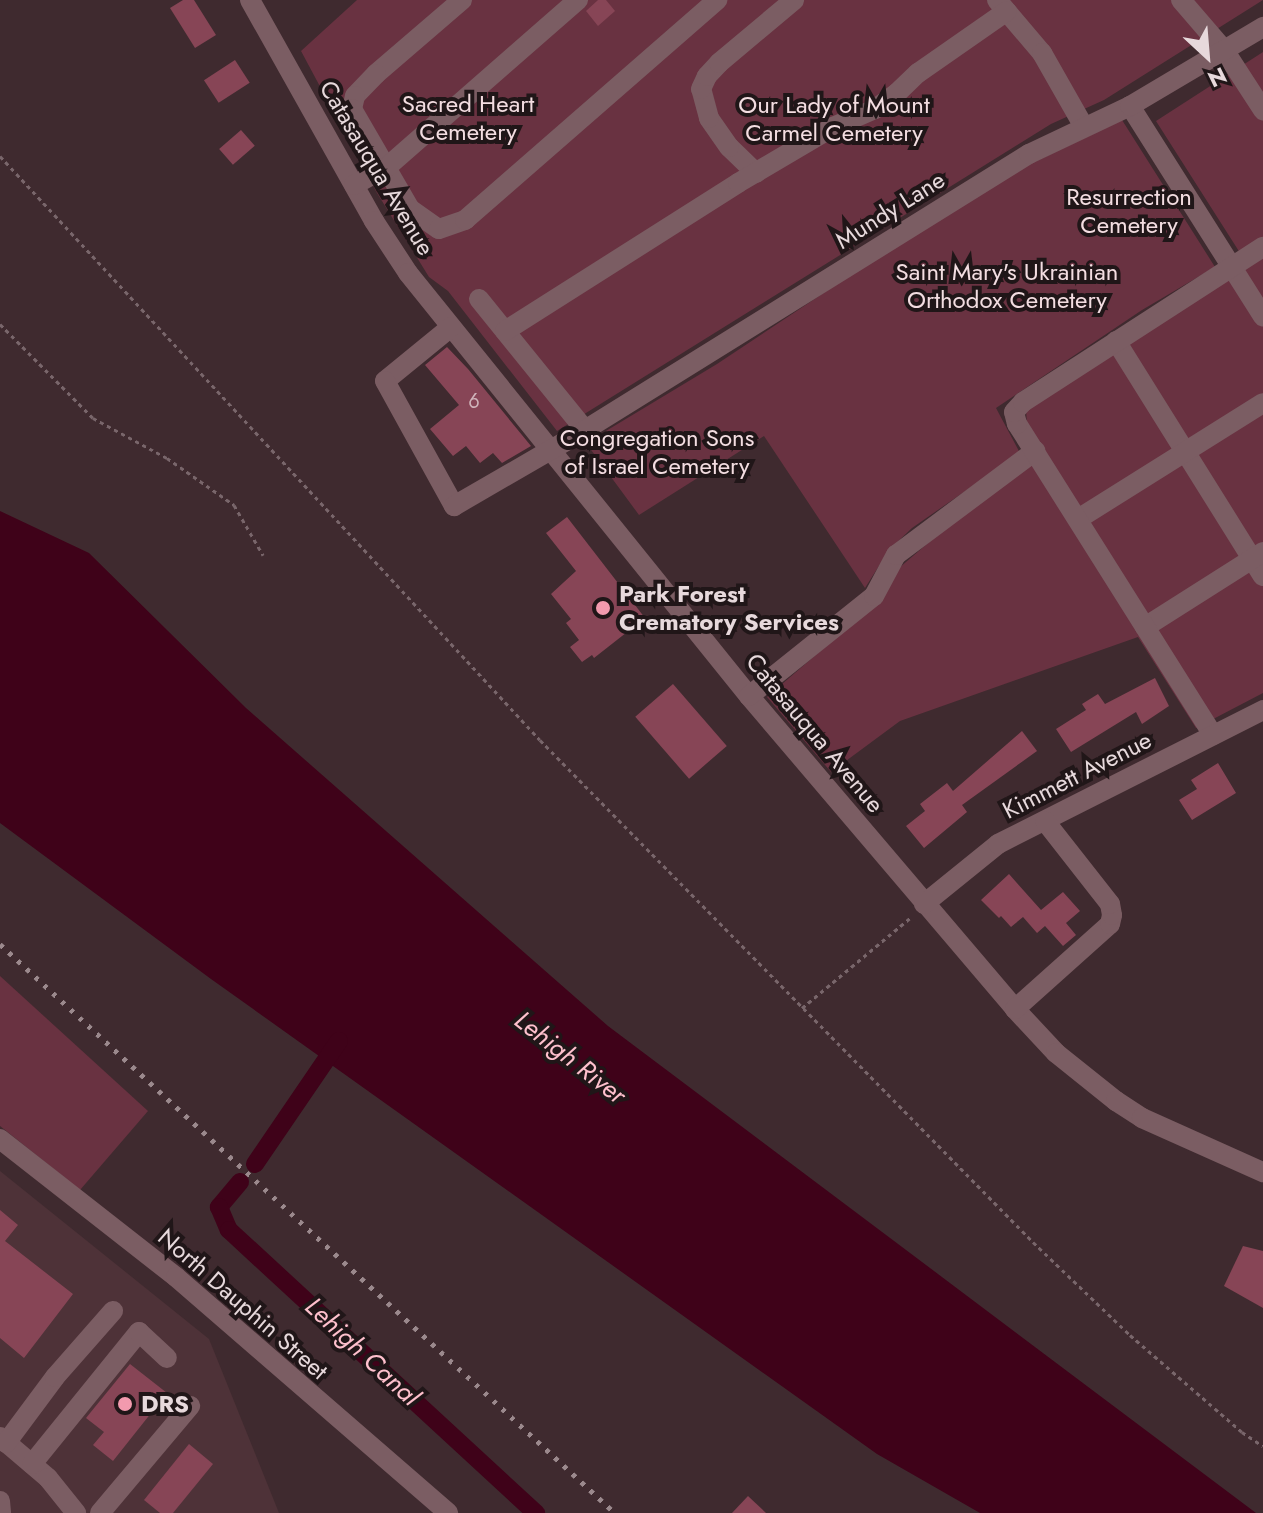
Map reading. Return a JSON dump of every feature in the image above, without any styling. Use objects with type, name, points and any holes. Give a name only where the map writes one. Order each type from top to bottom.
[{"type":"street","name":"Catasauqua Avenue","points":[[250,0],[354,185],[408,273],[749,696],[924,904],[1056,1053],[1116,1101],[1142,1118],[1263,1172]]},
{"type":"street","points":[[462,0],[355,96],[355,116],[410,209],[423,221],[439,229],[454,227],[717,0]]},
{"type":"street","points":[[354,185],[387,167],[578,0]]},
{"type":"street","points":[[756,173],[729,147],[709,118],[701,89],[707,76],[719,63],[794,0]]},
{"type":"street","points":[[1181,0],[1224,50],[1263,110]]},
{"type":"street","points":[[505,331],[756,173],[833,127],[875,109],[1002,6],[1042,53],[1084,127]]},
{"type":"street","name":"Mundy Lane","points":[[451,327],[385,381],[454,506],[585,430],[1029,154],[1130,106],[1263,27]]},
{"type":"street","points":[[1130,106],[1263,316]]},
{"type":"street","points":[[1213,735],[1017,424],[1014,412],[1023,402],[1263,247]]},
{"type":"street","points":[[479,299],[585,430]]},
{"type":"street","points":[[1116,341],[1259,562],[1145,627]]},
{"type":"street","points":[[1078,519],[1263,403]]},
{"type":"street","points":[[749,696],[874,596],[880,579],[896,555],[1035,451]]},
{"type":"street","name":"Kimmett Avenue","points":[[924,904],[998,844],[1263,710]]},
{"type":"street","points":[[1015,1009],[1110,924],[1112,915],[1110,904],[1045,821]]},
{"type":"street","name":"North Dauphin Street","points":[[0,1139],[176,1277],[448,1513]]},
{"type":"street","points":[[76,1513],[48,1478],[3,1440],[113,1311]]},
{"type":"street","points":[[32,1464],[139,1332],[167,1358]]},
{"type":"street","points":[[100,1513],[190,1406]]},
{"type":"street","points":[[0,1501],[1,1513]]},
{"type":"path","points":[[0,156],[529,729],[802,1008],[1119,1325],[1242,1432],[1263,1446]]},
{"type":"path","points":[[0,324],[93,418],[167,458],[234,505],[263,555]]},
{"type":"path","points":[[802,1008],[924,904]]},
{"type":"shaded area","points":[[0,1171],[209,1339],[279,1513],[0,1513]]},
{"type":"green space","points":[[357,0],[1263,0],[1104,100],[1051,124],[557,431],[448,291],[429,277],[377,193],[301,51]]},
{"type":"green space","points":[[1263,52],[1263,693],[1196,728],[1138,637],[900,721],[831,772],[767,697],[883,597],[899,568],[1045,452],[1027,426],[1026,409],[1249,267],[1156,121]]},
{"type":"green space","points":[[1122,120],[1215,267],[1142,310],[996,408],[1020,453],[912,528],[889,550],[865,588],[764,436],[639,515],[586,443],[717,364],[986,185]]},
{"type":"green space","points":[[0,976],[148,1111],[80,1190],[0,1126]]},
{"type":"water","name":"Lehigh River","points":[[0,511],[89,553],[246,708],[608,1026],[1256,1513],[980,1513],[877,1454],[211,979],[0,823]]},
{"type":"building","points":[[183,0],[194,0],[216,35],[195,48],[170,8]]},
{"type":"building","points":[[598,0],[606,0],[615,11],[598,26],[586,11]]},
{"type":"building","points":[[235,60],[250,83],[219,103],[204,80]]},
{"type":"building","points":[[241,130],[255,146],[233,165],[219,149]]},
{"type":"building","points":[[447,347],[531,446],[502,463],[493,453],[480,463],[466,446],[453,456],[430,429],[459,405],[425,365]]},
{"type":"building","name":"Park Forest Crematory Services","points":[[567,517],[645,618],[594,658],[592,655],[582,662],[570,647],[579,640],[566,623],[571,619],[551,594],[576,571],[546,533]]},
{"type":"building","points":[[1155,678],[1169,706],[1142,724],[1136,712],[1071,752],[1056,729],[1086,710],[1082,704],[1098,694],[1105,704]]},
{"type":"building","points":[[673,684],[727,746],[689,779],[635,717]]},
{"type":"building","points":[[1022,731],[1037,751],[962,805],[967,812],[924,848],[906,826],[925,811],[920,804],[947,783],[953,791]]},
{"type":"building","points":[[1218,763],[1236,793],[1192,820],[1179,800],[1197,789],[1191,780]]},
{"type":"building","points":[[1009,874],[1041,910],[1063,892],[1080,911],[1066,923],[1076,935],[1063,946],[1045,926],[1037,933],[1023,917],[1011,927],[1001,916],[999,918],[981,900]]},
{"type":"building","points":[[0,1210],[18,1225],[5,1241],[73,1294],[24,1358],[0,1338]]},
{"type":"building","points":[[1243,1246],[1263,1251],[1263,1308],[1224,1286]]},
{"type":"building","points":[[130,1364],[167,1393],[113,1461],[93,1445],[104,1432],[86,1418]]},
{"type":"building","points":[[189,1444],[213,1464],[173,1513],[160,1513],[144,1500]]},
{"type":"building","points":[[748,1496],[766,1513],[732,1513]]},
{"type":"waterway","name":"Lehigh Canal","points":[[255,1164],[339,1041]]},
{"type":"waterway","name":"Lehigh Canal","points":[[240,1182],[219,1207],[229,1230],[536,1513]]},
{"type":"railway","points":[[0,944],[615,1513]]},
{"type":"place","name":"Park Forest Crematory Services","points":[[603,608]]},
{"type":"place","name":"DRS","points":[[125,1404]]},
{"type":"park label","name":"Sacred Heart Cemetery","points":[[468,118]]},
{"type":"park label","name":"Our Lady of Mount Carmel Cemetery","points":[[834,119]]},
{"type":"park label","name":"Resurrection Cemetery","points":[[1129,211]]},
{"type":"park label","name":"Saint Mary's Ukrainian Orthodox Cemetery","points":[[1007,286]]},
{"type":"park label","name":"Congregation Sons of Israel Cemetery","points":[[657,452]]}]
